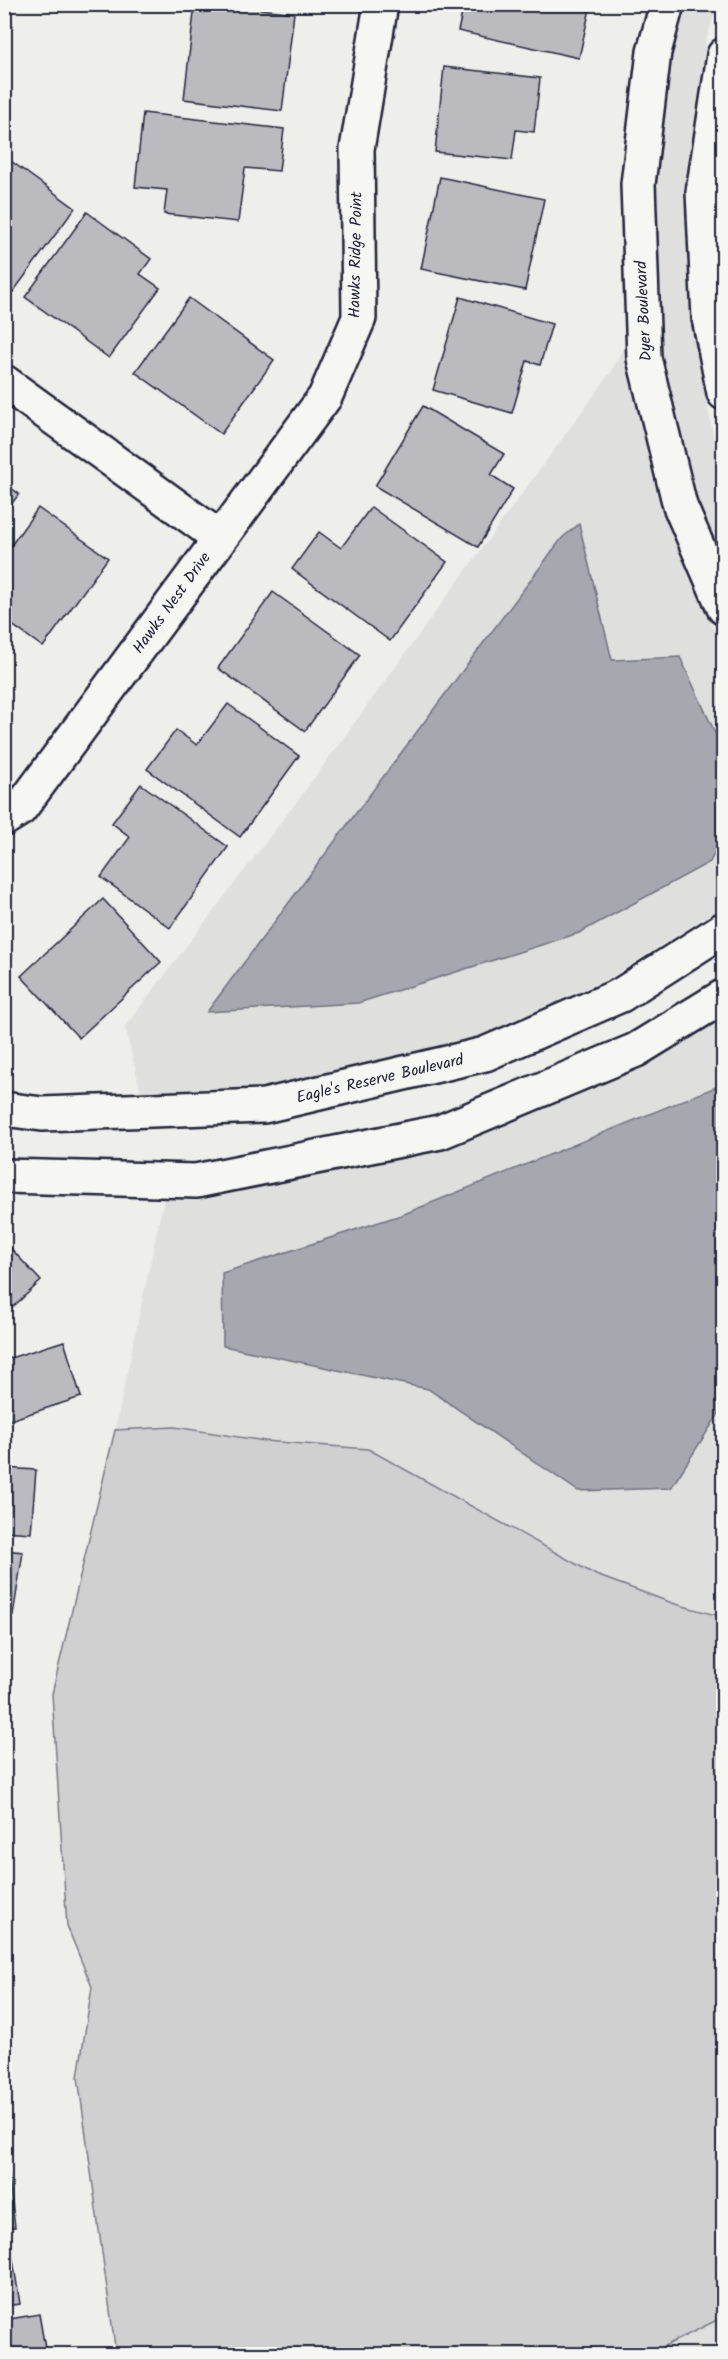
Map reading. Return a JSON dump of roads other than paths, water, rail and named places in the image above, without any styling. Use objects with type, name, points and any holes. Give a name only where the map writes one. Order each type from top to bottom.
[{"type":"street","name":"Hawks Ridge Point","points":[[220,538],[325,398],[359,318],[357,149],[381,4]]},
{"type":"street","name":"Dyer Boulevard","points":[[667,4],[654,52],[638,184],[644,358],[680,506],[723,608]]},
{"type":"street","points":[[723,55],[703,192],[709,318],[723,393]]},
{"type":"street","name":"Hawks Nest Drive","points":[[4,382],[220,538],[20,809],[4,819]]},
{"type":"street","name":"Eagle's Reserve Boulevard","points":[[4,1109],[42,1114],[264,1106],[485,1054],[621,994],[723,929]]},
{"type":"street","points":[[4,1176],[196,1181],[440,1132],[636,1050],[723,996]]}]
